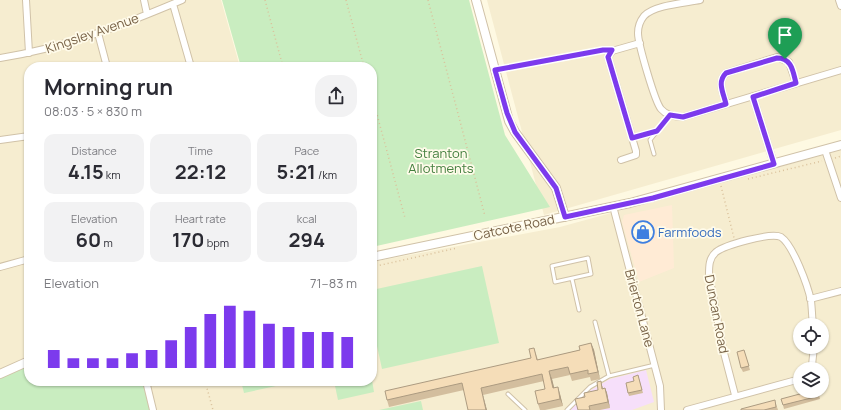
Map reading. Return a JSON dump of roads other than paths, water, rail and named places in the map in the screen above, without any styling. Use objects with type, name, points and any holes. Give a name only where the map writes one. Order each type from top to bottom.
[{"type":"street","points":[[26,0],[29,53]]},
{"type":"street","points":[[144,0],[147,14]]},
{"type":"street","name":"Kingsley Avenue","points":[[0,58],[29,53],[98,34],[182,0]]},
{"type":"street","points":[[476,0],[507,113],[515,132],[556,188],[565,217]]},
{"type":"street","points":[[700,0],[659,8],[648,13],[640,22],[638,35],[657,103],[661,109],[670,115],[683,117],[841,70]]},
{"type":"street","points":[[839,0],[841,6]]},
{"type":"street","points":[[173,4],[190,62]]},
{"type":"street","points":[[98,34],[106,62]]},
{"type":"street","points":[[621,160],[636,155],[608,57],[612,50],[640,43]]},
{"type":"street","points":[[726,104],[720,85],[723,76],[726,73],[777,58],[789,62],[796,83]]},
{"type":"street","points":[[753,97],[774,164]]},
{"type":"street","points":[[0,140],[24,137]]},
{"type":"street","name":"Catcote Road","points":[[377,256],[614,206],[719,180],[841,146]]},
{"type":"street","points":[[825,150],[841,198]]},
{"type":"street","name":"Brierton Lane","points":[[614,206],[660,386],[661,410]]},
{"type":"street","name":"Duncan Road","points":[[735,395],[723,349],[709,270],[711,258],[716,253],[724,247],[772,235],[781,238],[788,246],[798,265],[810,299],[812,318]]},
{"type":"street","points":[[0,267],[24,260]]},
{"type":"street","points":[[810,299],[841,291]]},
{"type":"street","points":[[0,374],[24,363]]},
{"type":"street","points":[[687,410],[735,395],[793,381]]},
{"type":"street","points":[[147,386],[153,410]]},
{"type":"lane","points":[[654,154],[650,140],[670,115]]},
{"type":"lane","points":[[588,258],[591,274],[572,279],[555,282],[552,266],[588,258]]},
{"type":"lane","points":[[572,279],[579,310]]},
{"type":"lane","points":[[595,322],[609,376]]},
{"type":"lane","points":[[567,410],[590,387],[609,376],[655,365]]},
{"type":"lane","points":[[508,394],[525,410]]},
{"type":"place","name":"Farmfoods","points":[[643,232]]},
{"type":"park label","name":"Stranton Allotments","points":[[441,160]]}]
